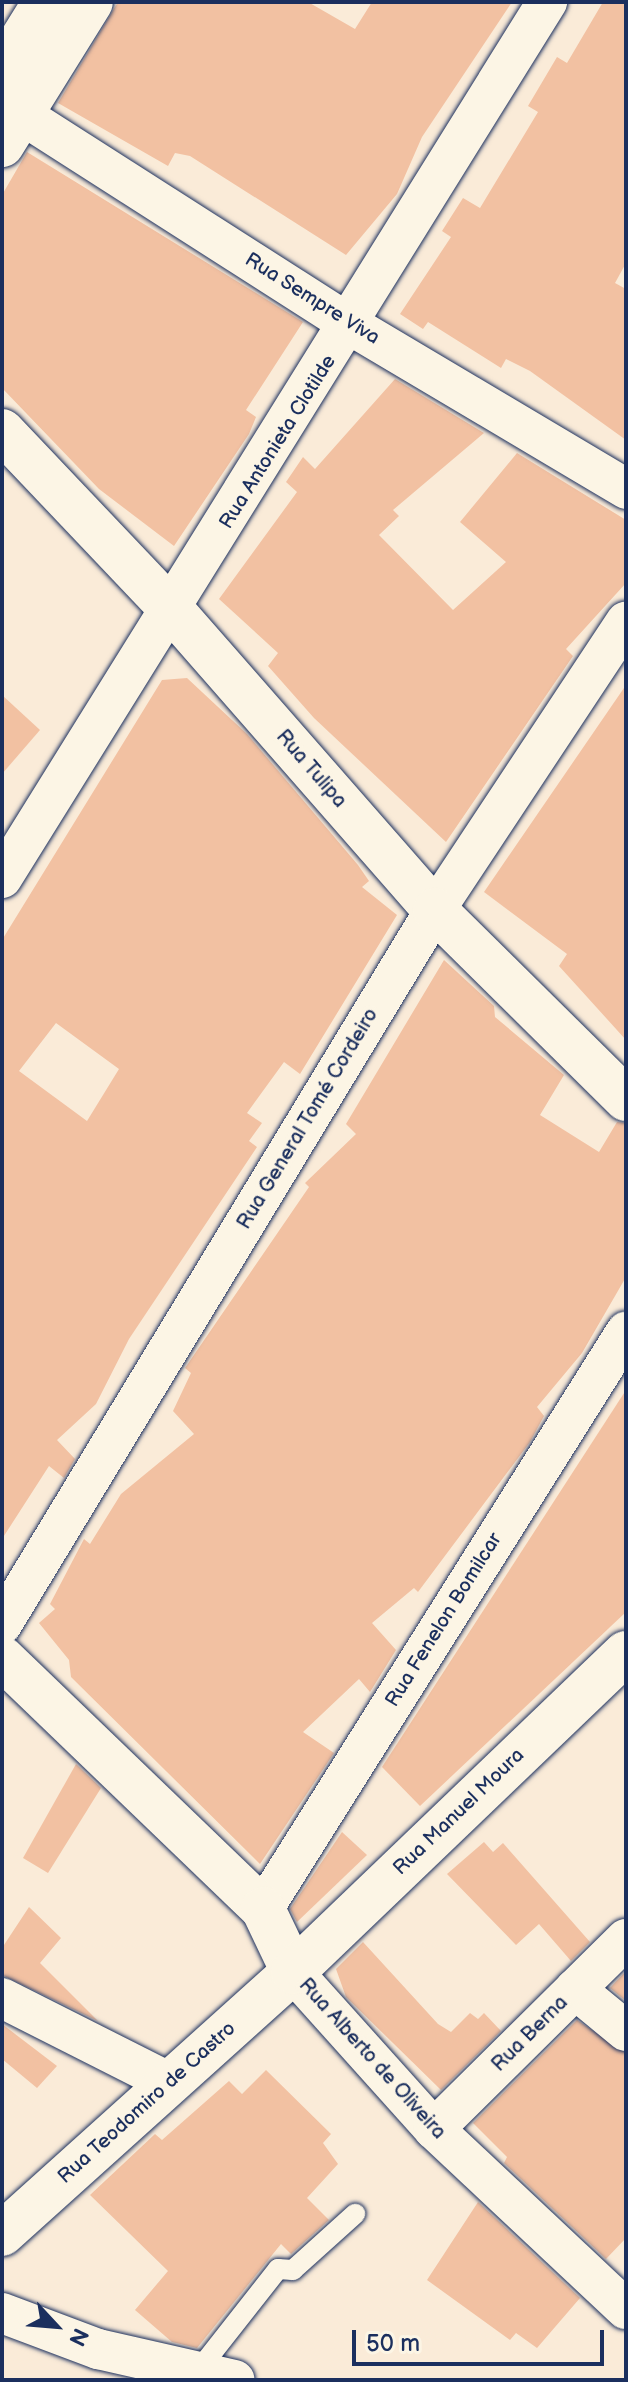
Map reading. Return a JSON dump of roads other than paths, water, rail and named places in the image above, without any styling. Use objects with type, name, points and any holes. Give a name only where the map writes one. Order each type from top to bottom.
[{"type":"street","points":[[8,120],[16,60],[45,2]]},
{"type":"street","points":[[16,60],[91,2]]},
{"type":"street","name":"Rua Antonieta Clotilde","points":[[2,878],[352,326],[547,2]]},
{"type":"street","name":"Rua Sempre Viva","points":[[8,120],[626,489]]},
{"type":"street","name":"Rua Tulipa","points":[[2,431],[172,610],[435,910],[626,1099]]},
{"type":"street","name":"Rua General Tomé Cordeiro","points":[[2,1624],[435,910],[626,621]]},
{"type":"street","name":"Rua Fenelon Bomilcar","points":[[263,1909],[626,1332]]},
{"type":"street","name":"Rua Manuel Moura","points":[[293,1972],[626,1653]]},
{"type":"street","name":"Rua Alberto de Oliveira","points":[[2,1658],[263,1909],[293,1972],[434,2129],[626,2309]]},
{"type":"street","name":"Rua Berna","points":[[434,2129],[626,1939]]},
{"type":"street","name":"Rua Teodomiro de Castro","points":[[2,2234],[293,1972]]},
{"type":"street","points":[[575,1989],[626,2031]]},
{"type":"street","points":[[2,1998],[168,2082]]},
{"type":"street","points":[[2,2313],[98,2349],[216,2376]]},
{"type":"lane","points":[[216,2376],[278,2269],[293,2270],[355,2214]]}]
